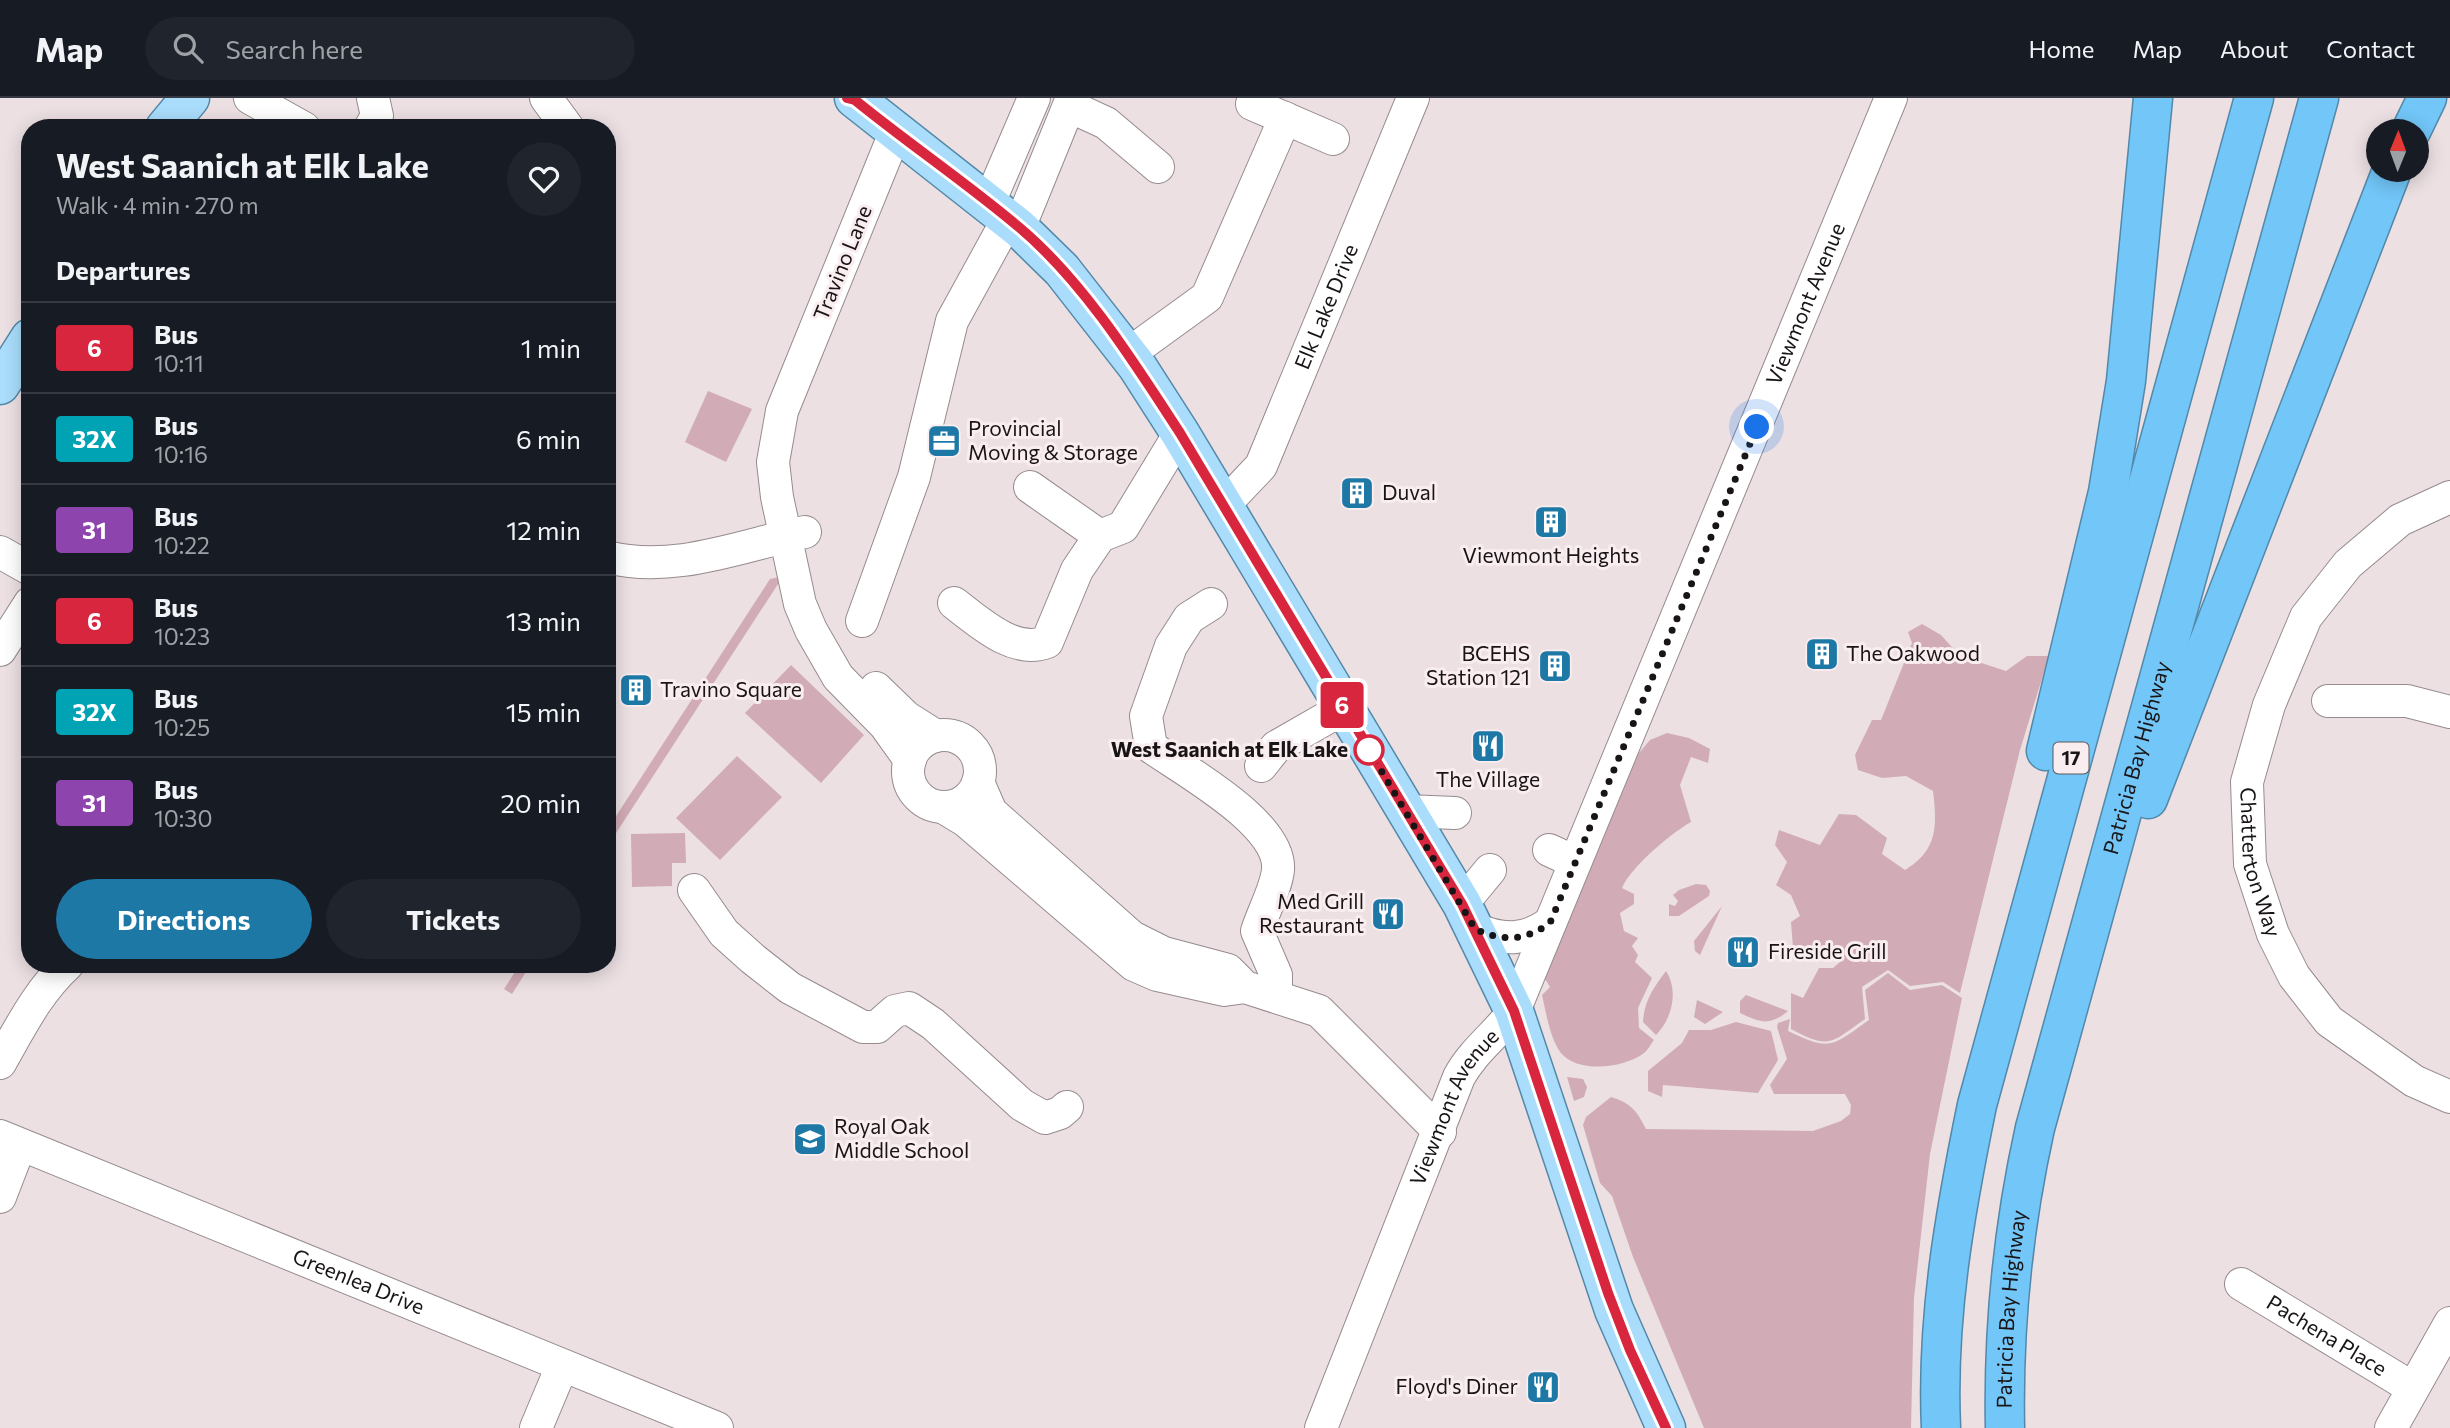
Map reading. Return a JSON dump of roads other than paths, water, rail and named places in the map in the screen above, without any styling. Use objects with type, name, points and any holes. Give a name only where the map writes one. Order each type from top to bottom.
[{"type":"highway","points":[[1930,1428],[1926,1415],[1926,1341],[1933,1252],[1945,1171],[1972,1039],[2087,589],[2108,492],[2126,381],[2152,98]]},
{"type":"highway","name":"17","points":[[1941,1428],[1941,1331],[1948,1264],[1977,1105],[2254,98]]},
{"type":"highway","name":"Patricia Bay Highway","points":[[2005,1428],[2007,1309],[2018,1216],[2035,1128],[2319,98]]},
{"type":"highway","points":[[2411,119],[2417,98]]},
{"type":"highway","points":[[2415,119],[2427,98]]},
{"type":"highway","points":[[2035,1128],[2087,995],[2141,819],[2168,746],[2387,182]]},
{"type":"main road","points":[[168,119],[177,98]]},
{"type":"main road","points":[[172,119],[190,98]]},
{"type":"main road","points":[[853,99],[1005,217],[1062,270],[1128,355],[1180,433],[1469,917],[1514,1011],[1610,1298],[1666,1428]]},
{"type":"main road","points":[[0,385],[21,352]]},
{"type":"street","points":[[250,98],[288,119]]},
{"type":"street","points":[[373,98],[375,119]]},
{"type":"street","points":[[546,98],[561,119]]},
{"type":"street","points":[[1005,217],[1034,98]]},
{"type":"street","name":"Elk Lake Drive","points":[[1224,505],[1261,466],[1413,98]]},
{"type":"street","name":"Viewmont Avenue","points":[[1321,1428],[1440,1132],[1459,1077],[1471,1055],[1496,1034],[1514,1011],[1550,923],[1562,856],[1891,98]]},
{"type":"street","points":[[862,621],[914,477],[952,321],[1005,217],[1070,102],[1106,123],[1158,167]]},
{"type":"street","points":[[1252,104],[1334,139]]},
{"type":"street","points":[[1128,355],[1207,297],[1285,118]]},
{"type":"street","name":"Travino Lane","points":[[796,534],[792,392],[895,133]]},
{"type":"street","points":[[954,603],[996,635],[1035,647],[1047,642],[1077,570],[1100,536],[1123,527],[1180,433]]},
{"type":"street","points":[[1030,487],[1100,536]]},
{"type":"street","name":"Chatterton Way","points":[[2450,497],[2400,520],[2390,528],[2348,564],[2306,617],[2269,705],[2247,782],[2250,864],[2273,934],[2294,976],[2329,1021],[2414,1081],[2450,1097]]},
{"type":"street","points":[[616,559],[631,563],[660,564],[796,534]]},
{"type":"street","points":[[796,534],[843,648],[861,673],[906,717],[936,736]]},
{"type":"street","points":[[796,534],[800,604],[823,654],[859,701],[885,725],[910,760]]},
{"type":"street","points":[[0,552],[21,564]]},
{"type":"street","points":[[1211,604],[1189,618],[1171,646],[1146,716],[1151,747],[1255,821],[1273,844],[1278,869],[1257,931],[1276,975],[1276,995]]},
{"type":"street","points":[[0,650],[21,617]]},
{"type":"street","points":[[2328,701],[2407,701],[2450,712]]},
{"type":"street","points":[[1261,766],[1276,747],[1344,708]]},
{"type":"street","points":[[1245,986],[1228,970],[1164,953],[1132,937],[990,812],[978,782],[979,761],[967,743],[947,735],[936,736],[916,749],[910,760],[910,782],[915,792],[932,805],[943,807],[966,821],[1134,965],[1157,975],[1224,990],[1245,986],[1319,1011],[1440,1132]]},
{"type":"street","points":[[943,807],[965,800],[978,782]]},
{"type":"street","points":[[1406,811],[1455,813]]},
{"type":"street","points":[[1490,870],[1469,917],[1491,936],[1518,938],[1534,935],[1550,923]]},
{"type":"street","points":[[694,890],[724,933],[790,988],[863,1027],[877,1027],[895,1011],[908,1008],[933,1024],[1022,1105],[1045,1118],[1060,1113],[1067,1107]]},
{"type":"street","points":[[0,1063],[34,1005],[58,973]]},
{"type":"street","points":[[0,1197],[10,1140]]},
{"type":"street","name":"Greenlea Drive","points":[[10,1140],[717,1428]]},
{"type":"street","name":"Pachena Place","points":[[2241,1284],[2411,1387]]},
{"type":"street","points":[[2391,1428],[2411,1387],[2450,1323]]},
{"type":"street","points":[[536,1428],[562,1366]]},
{"type":"place","name":"Provincial Moving & Storage","points":[[944,441]]},
{"type":"place","name":"Duval","points":[[1357,493]]},
{"type":"place","name":"Viewmont Heights","points":[[1551,522]]},
{"type":"place","name":"The Oakwood","points":[[1822,654]]},
{"type":"place","name":"BCEHS Station 121","points":[[1555,666]]},
{"type":"place","name":"Travino Square","points":[[636,690]]},
{"type":"place","name":"The Village","points":[[1488,746]]},
{"type":"place","name":"West Saanich at Elk Lake","points":[[1369,750]]},
{"type":"place","name":"Med Grill Restaurant","points":[[1388,914]]},
{"type":"place","name":"Fireside Grill","points":[[1743,952]]},
{"type":"place","name":"Royal Oak Middle School","points":[[810,1139]]},
{"type":"place","name":"Floyd's Diner","points":[[1543,1387]]}]
